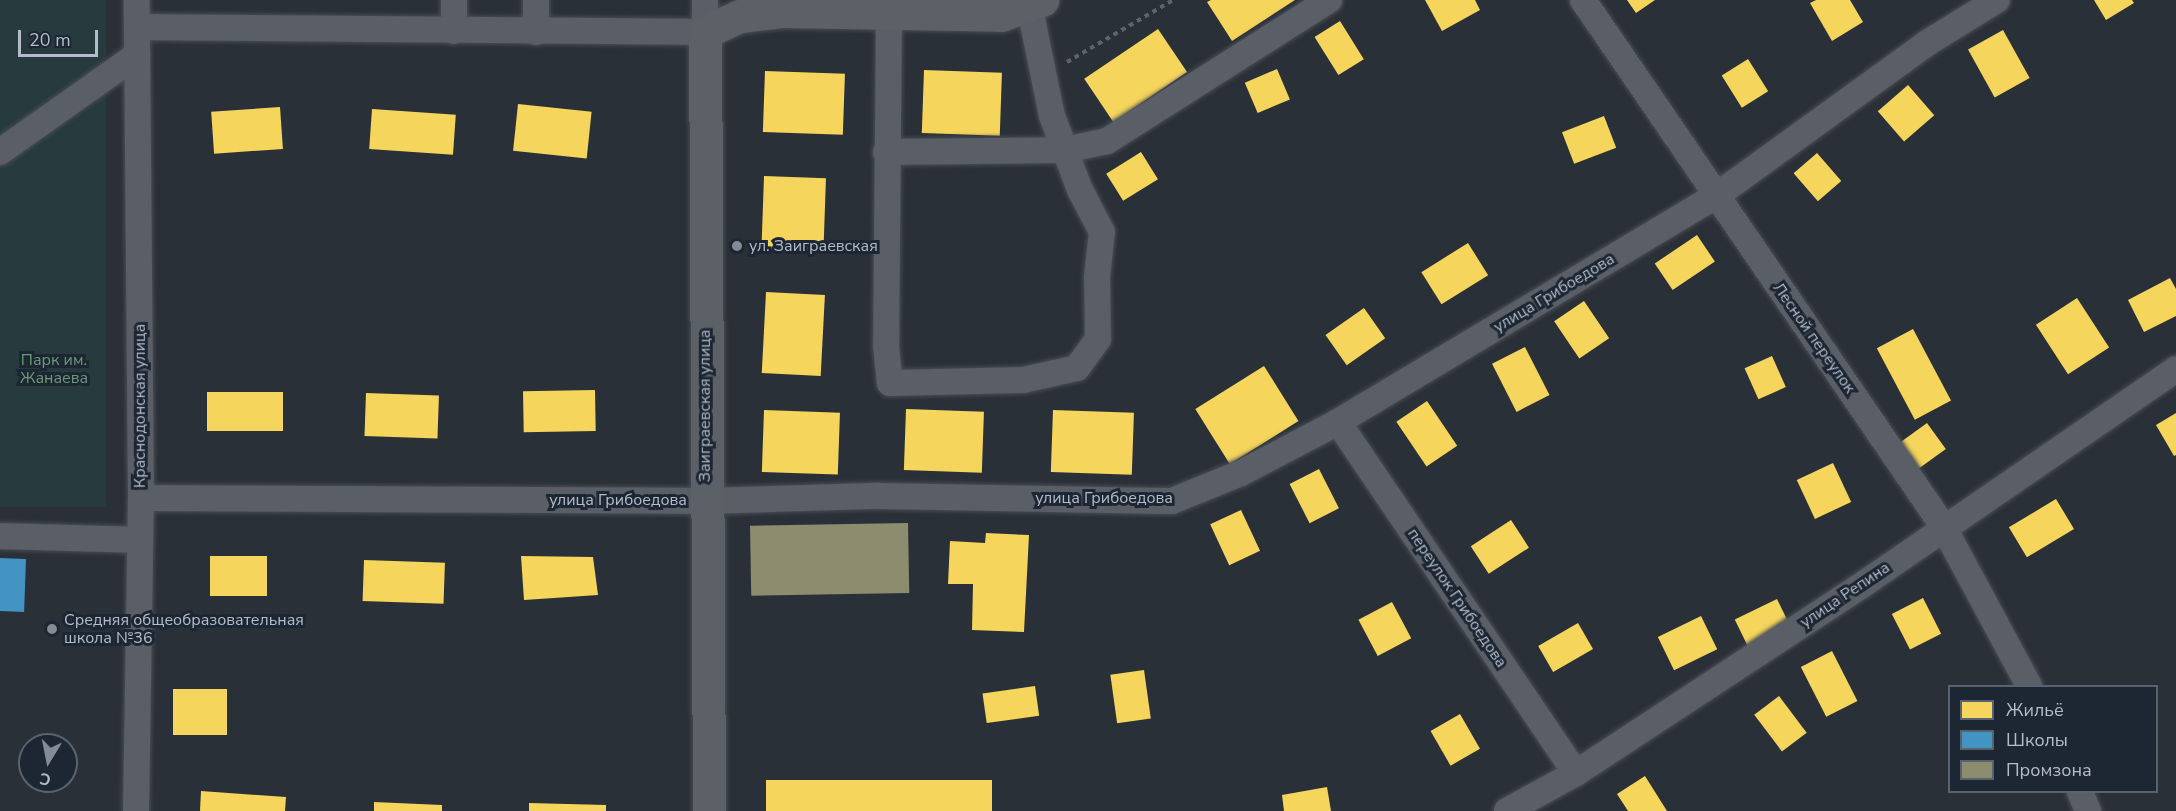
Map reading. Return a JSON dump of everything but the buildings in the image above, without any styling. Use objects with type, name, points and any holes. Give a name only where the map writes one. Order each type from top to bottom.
[{"type":"main road","points":[[705,32],[740,16],[782,11],[1001,15],[1036,2]]},
{"type":"main road","name":"Заиграевская улица","points":[[705,32],[709,811]]},
{"type":"street","name":"Краснодонская улица","points":[[136,811],[141,498],[137,0]]},
{"type":"street","points":[[454,0],[454,31]]},
{"type":"street","points":[[536,0],[536,32]]},
{"type":"street","name":"Заиграевская улица","points":[[705,0],[705,32]]},
{"type":"street","points":[[886,152],[1065,150],[1107,141],[1329,0]]},
{"type":"street","name":"Лесной переулок","points":[[1583,0],[1943,526],[2028,685]]},
{"type":"street","name":"улица Грибоедова","points":[[141,498],[706,501],[879,496],[1172,501],[1241,473],[1338,422],[1716,195],[1927,43],[1997,0]]},
{"type":"street","points":[[889,13],[886,346],[890,383],[926,385],[1023,380],[1077,368],[1098,339],[1097,277],[1102,232],[1052,116],[1043,70],[1036,2]]},
{"type":"street","points":[[137,27],[705,32]]},
{"type":"street","points":[[0,152],[137,55]]},
{"type":"street","name":"улица Репина","points":[[1507,811],[1576,773],[1865,583],[1943,526],[2176,369]]},
{"type":"street","name":"переулок Грибоедова","points":[[1338,422],[1576,773]]},
{"type":"street","points":[[0,536],[140,540]]},
{"type":"street","points":[[2080,793],[2088,811]]},
{"type":"path","points":[[1043,70],[1075,59],[1173,0]]},
{"type":"green space","name":"Парк им. Жанаева","points":[[0,0],[106,0],[106,507],[0,507]]},
{"type":"place","name":"ул. Заиграевская","points":[[737,246]]},
{"type":"place","name":"Средняя общеобразовательная школа №36","points":[[52,629]]}]
